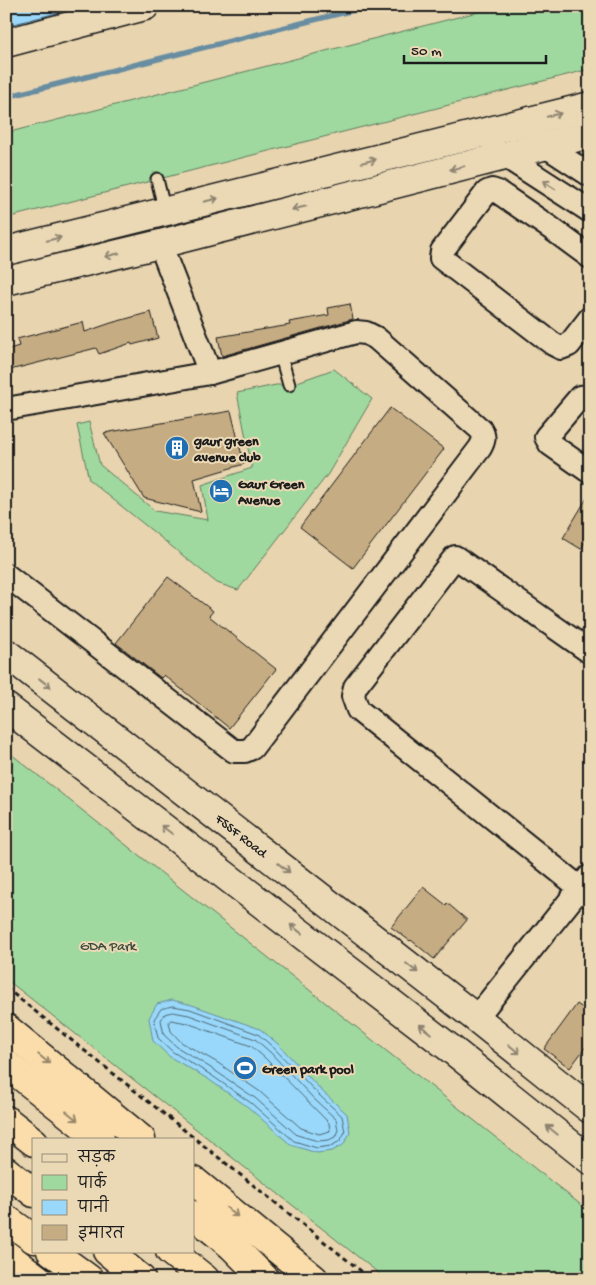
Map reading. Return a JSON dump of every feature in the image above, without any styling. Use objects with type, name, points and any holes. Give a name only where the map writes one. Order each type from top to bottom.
[{"type":"highway","points":[[6,1028],[140,1138]]},
{"type":"highway","points":[[6,1064],[99,1138]]},
{"type":"highway","points":[[6,1120],[32,1140]]},
{"type":"highway","points":[[6,1171],[32,1191]]},
{"type":"highway","points":[[195,1182],[310,1274]]},
{"type":"highway","points":[[195,1216],[232,1246],[265,1279]]},
{"type":"highway","points":[[6,1218],[32,1238]]},
{"type":"highway","points":[[52,1252],[89,1279]]},
{"type":"highway","points":[[108,1252],[141,1279]]},
{"type":"highway","points":[[171,1252],[205,1279]]},
{"type":"highway","points":[[6,1255],[38,1279]]},
{"type":"street","points":[[6,43],[144,6]]},
{"type":"street","points":[[6,251],[590,106]]},
{"type":"street","points":[[513,125],[544,145],[580,160],[590,175]]},
{"type":"street","points":[[6,280],[160,244],[590,134]]},
{"type":"street","points":[[473,135],[581,206],[552,229]]},
{"type":"street","points":[[590,257],[498,192],[492,190],[487,192],[442,251],[441,258],[546,339],[561,348],[569,345],[590,318]]},
{"type":"street","points":[[160,244],[210,373]]},
{"type":"street","points":[[6,409],[210,373],[356,332],[366,333],[376,338],[480,430],[484,436],[480,448],[252,748],[245,751],[234,751],[6,575]]},
{"type":"street","points":[[590,396],[580,397],[546,437],[550,444],[590,472]]},
{"type":"street","points":[[476,1018],[587,887],[358,710],[353,696],[355,687],[455,558],[590,652]]},
{"type":"street","name":"FSSF Road","points":[[6,653],[476,1018],[590,1109]]},
{"type":"street","points":[[6,707],[451,1049],[590,1160]]},
{"type":"lane","points":[[157,179],[166,212]]},
{"type":"lane","points":[[280,354],[289,385]]},
{"type":"path","points":[[6,988],[194,1138]]},
{"type":"path","points":[[195,1139],[371,1279]]},
{"type":"green space","points":[[501,6],[590,6],[590,69],[6,218],[6,133]]},
{"type":"green space","points":[[334,369],[372,399],[328,474],[238,590],[217,583],[89,480],[77,425],[89,422],[100,465],[155,511],[208,520],[202,485],[252,468],[237,393],[276,385],[289,385]]},
{"type":"green space","name":"GDA Park","points":[[6,750],[590,1212],[590,1279],[386,1279],[6,979]]},
{"type":"water","points":[[6,6],[128,6],[6,38]]},
{"type":"water","name":"Green park pool","points":[[172,1000],[192,1005],[260,1029],[278,1044],[322,1091],[347,1114],[350,1133],[343,1145],[332,1151],[317,1153],[291,1145],[248,1107],[208,1079],[170,1057],[153,1041],[149,1018],[157,1004]]},
{"type":"building","points":[[350,304],[353,319],[222,356],[218,337],[290,325],[289,322],[329,315],[328,308]]},
{"type":"building","points":[[151,312],[158,338],[132,345],[131,343],[99,354],[96,348],[6,371],[6,350],[19,346],[17,339],[83,322],[85,332]]},
{"type":"building","points":[[390,408],[444,449],[353,568],[300,527]]},
{"type":"building","name":"gaur green avenue club","points":[[231,411],[244,464],[194,479],[201,512],[144,498],[104,433]]},
{"type":"building","points":[[590,493],[590,534],[581,549],[563,538]]},
{"type":"building","points":[[168,577],[213,611],[209,616],[276,669],[229,728],[164,675],[161,678],[116,643]]},
{"type":"building","points":[[423,887],[446,905],[447,903],[467,920],[434,959],[411,940],[391,927]]},
{"type":"building","points":[[577,1004],[590,1013],[590,1041],[570,1068],[544,1049]]},
{"type":"waterway","points":[[6,97],[370,6]]},
{"type":"place","name":"gaur green avenue club","points":[[177,448]]},
{"type":"place","name":"Gaur Green Avenue","points":[[221,491]]},
{"type":"place","name":"Green park pool","points":[[245,1068]]}]
